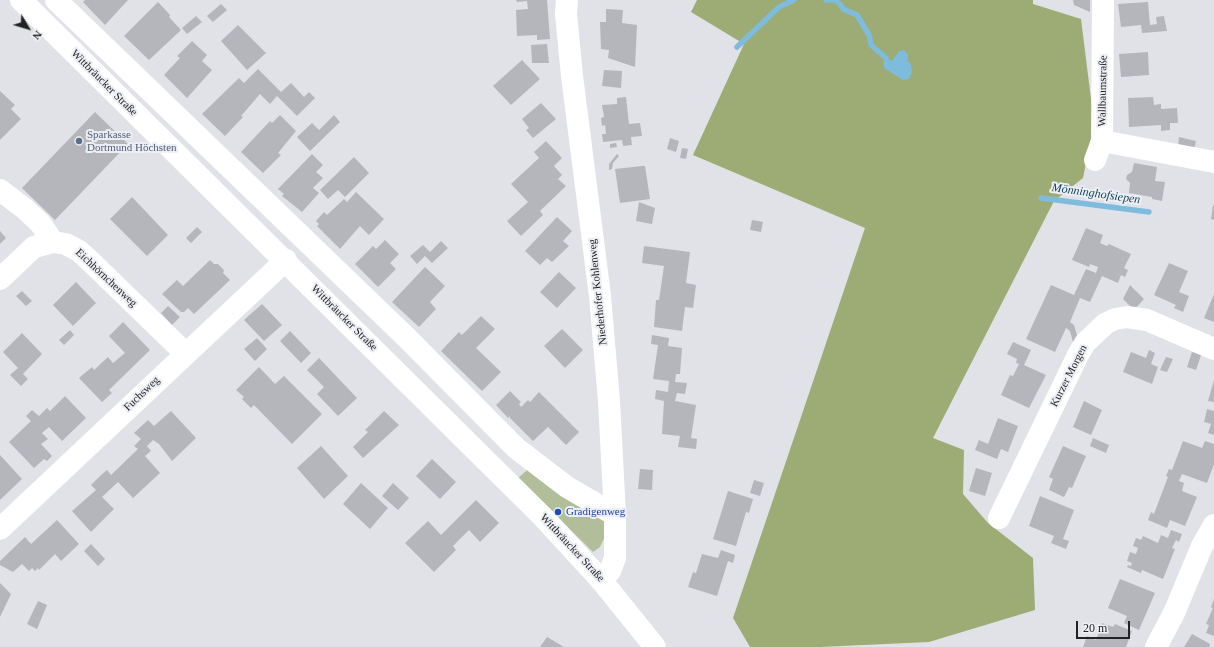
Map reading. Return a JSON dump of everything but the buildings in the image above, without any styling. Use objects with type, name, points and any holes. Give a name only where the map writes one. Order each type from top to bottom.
[{"type":"street","name":"Wittbräucker Straße","points":[[21,0],[286,260],[532,506],[601,580],[655,647]]},
{"type":"street","points":[[56,0],[406,337],[516,448],[567,487],[616,515]]},
{"type":"street","name":"Niederhofer Kohlenweg","points":[[567,0],[566,14],[572,76],[600,296],[609,401],[616,515],[615,558],[610,571],[601,580]]},
{"type":"street","name":"Wallbaumstraße","points":[[1103,0],[1099,150],[1214,162]]},
{"type":"street","points":[[0,190],[40,223],[53,242],[34,247],[0,279]]},
{"type":"street","name":"Eichhörnchenweg","points":[[53,242],[66,244],[79,251],[185,354]]},
{"type":"street","name":"Fuchsweg","points":[[0,529],[286,260]]},
{"type":"street","name":"Kurzer Morgen","points":[[999,518],[1078,355],[1085,343],[1106,324],[1115,319],[1127,317],[1147,320],[1214,349]]},
{"type":"street","points":[[1156,647],[1174,613],[1202,546],[1214,524]]},
{"type":"green space","points":[[697,0],[1033,0],[1033,4],[1081,19],[1094,123],[1083,178],[1054,201],[933,438],[964,450],[963,494],[988,523],[1033,558],[1035,610],[929,642],[820,647],[750,647],[733,618],[865,228],[693,155],[744,44],[691,12]]},
{"type":"green space","points":[[532,466],[604,518],[607,532],[600,547],[593,552],[518,478]]},
{"type":"water","points":[[904,50],[908,55],[908,61],[911,64],[912,72],[909,79],[903,80],[884,68],[883,62],[886,58],[892,61],[899,51]]},
{"type":"waterway","name":"Mönninghofsiepen","points":[[737,47],[779,7],[794,0]]},
{"type":"waterway","name":"Mönninghofsiepen","points":[[826,0],[835,0],[843,9],[857,15],[869,35],[871,45],[886,58]]},
{"type":"waterway","name":"Mönninghofsiepen","points":[[1041,198],[1149,212]]},
{"type":"place","name":"Sparkasse Dortmund Höchsten","points":[[79,141]]},
{"type":"place","name":"Gradigenweg","points":[[558,512]]}]
